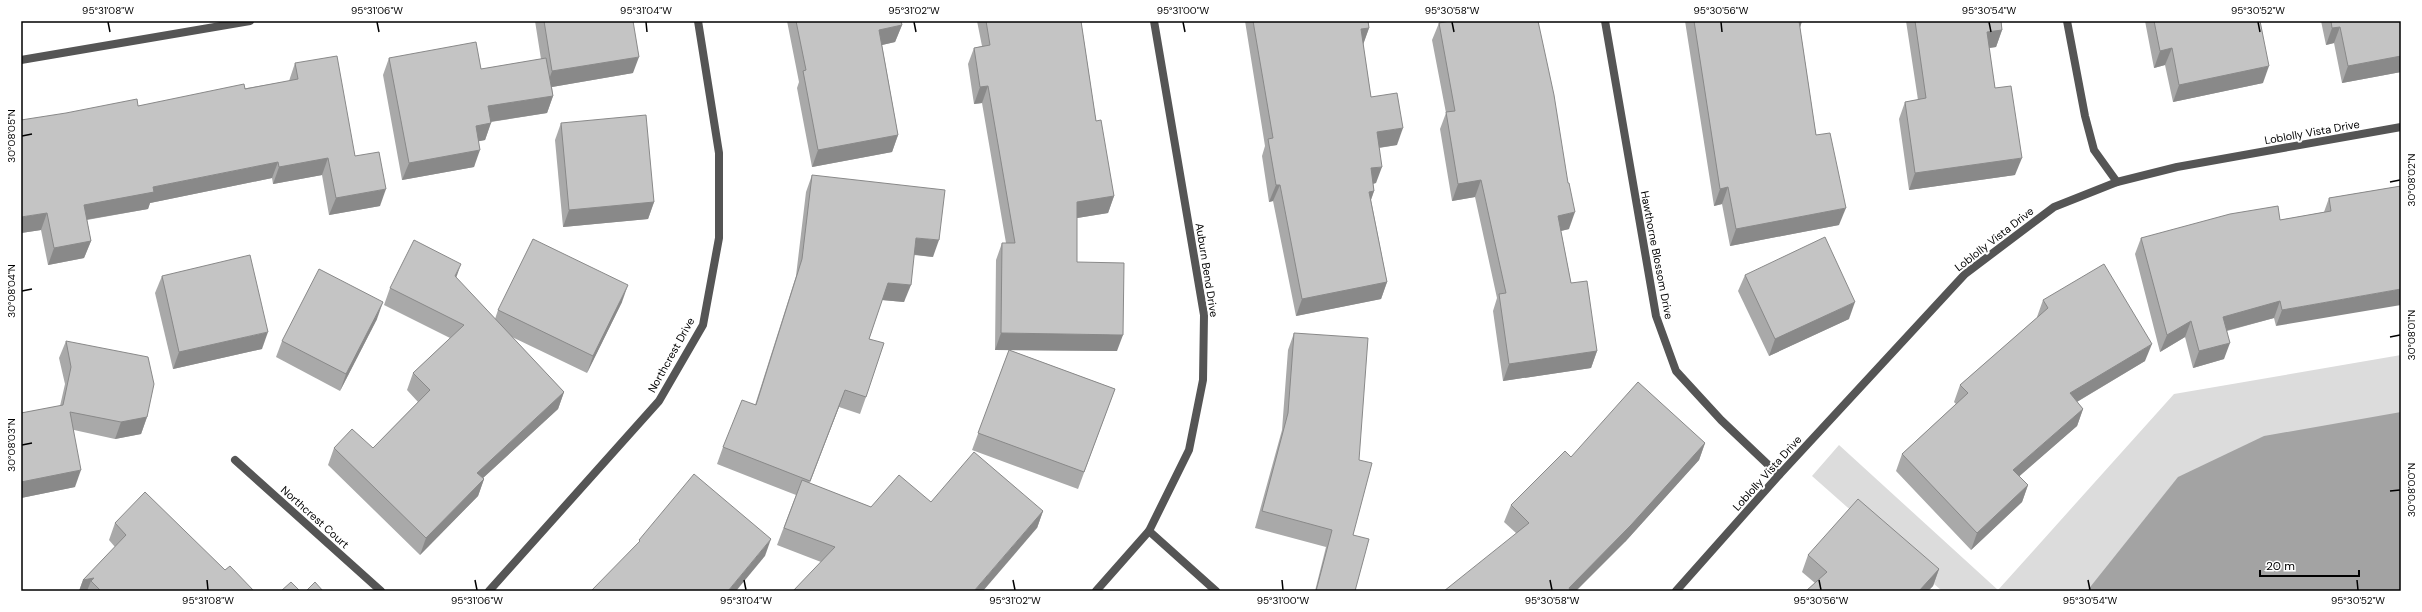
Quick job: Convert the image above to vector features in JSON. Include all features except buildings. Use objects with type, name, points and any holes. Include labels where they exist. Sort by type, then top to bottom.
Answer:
[{"type":"street","points":[[21,60],[250,21]]},
{"type":"street","name":"Northcrest Drive","points":[[489,591],[659,400],[703,326],[718,238],[719,153],[698,21]]},
{"type":"street","name":"Auburn Bend Drive","points":[[1096,591],[1149,531],[1189,450],[1203,380],[1204,315],[1154,21]]},
{"type":"street","name":"Hawthorne Blossom Drive","points":[[1605,21],[1656,316],[1676,372],[1721,420],[1779,475]]},
{"type":"street","points":[[2067,21],[2085,116],[2094,150],[2117,182]]},
{"type":"street","name":"Loblolly Vista Drive","points":[[1676,591],[1779,475],[1965,274],[2054,207],[2117,182],[2177,167],[2401,127]]},
{"type":"street","name":"Northcrest Court","points":[[235,460],[380,591]]},
{"type":"street","points":[[1149,531],[1216,591]]},
{"type":"shaded area","points":[[2401,355],[2401,591],[1942,591],[1812,476],[1839,445],[1998,590],[2174,394]]},
{"type":"shaded area","points":[[2401,412],[2401,591],[2087,591],[2178,477],[2264,436]]}]
